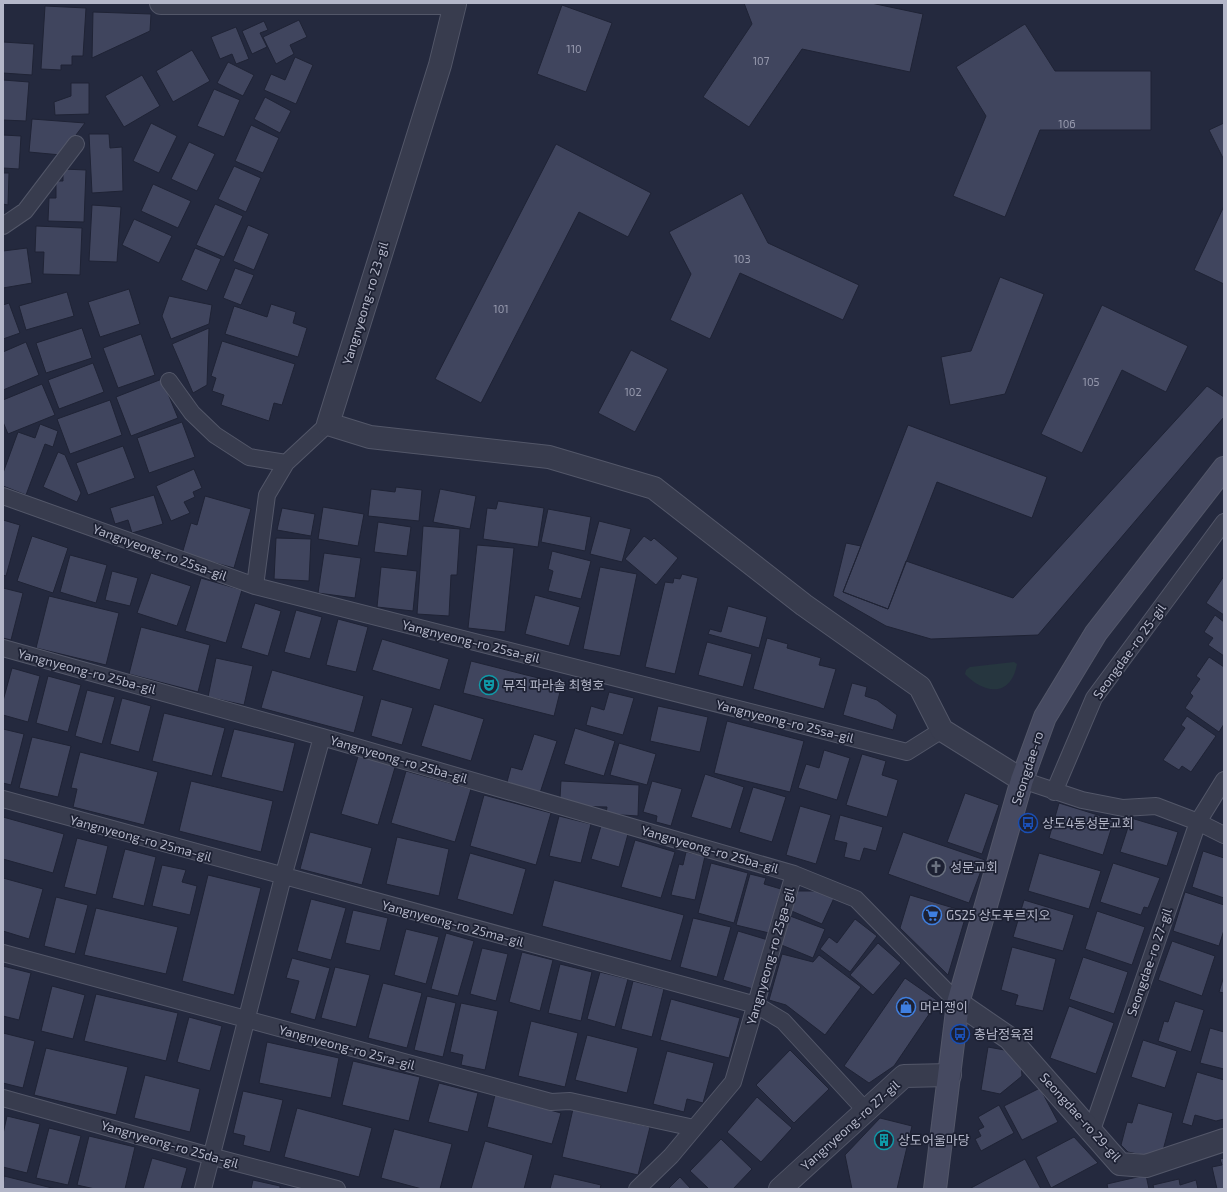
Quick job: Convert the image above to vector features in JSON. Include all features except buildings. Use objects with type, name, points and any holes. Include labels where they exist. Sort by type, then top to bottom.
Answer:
[{"type":"street","name":"Yangnyeong-ro 23-gil","points":[[161,3],[455,4],[440,65],[328,424]]},
{"type":"street","points":[[328,424],[370,437],[549,457],[654,488],[804,605],[920,687],[942,730],[1022,780]]},
{"type":"street","name":"Seongdae-ro","points":[[935,1189],[958,1003],[1022,780],[1045,717],[1096,633],[1224,468]]},
{"type":"street","name":"Seongdae-ro 29-gil","points":[[958,1003],[1009,1038],[1092,1130],[1120,1164],[1146,1166],[1224,1140]]},
{"type":"street","name":"Yangnyeong-ro 27-gil","points":[[780,1189],[904,1076],[950,1075]]},
{"type":"lane","points":[[3,226],[25,211],[76,144]]},
{"type":"lane","points":[[169,381],[192,413],[215,434],[249,457],[286,463]]},
{"type":"lane","name":"Yangnyeong-ro 23-gil","points":[[255,586],[267,495],[286,463],[328,424]]},
{"type":"lane","name":"Yangnyeong-ro 25sa-gil","points":[[3,496],[255,586],[907,752],[942,730]]},
{"type":"lane","name":"Seongdae-ro 25-gil","points":[[1054,792],[1094,698],[1224,522]]},
{"type":"lane","name":"Yangnyeong-ro 25ba-gil","points":[[3,648],[322,736],[794,874]]},
{"type":"lane","points":[[203,1189],[210,1156],[247,1020],[283,877],[322,736]]},
{"type":"lane","points":[[1022,780],[1054,792],[1082,800],[1123,808],[1156,806],[1224,834]]},
{"type":"lane","points":[[1198,822],[1224,780]]},
{"type":"lane","name":"Yangnyeong-ro 25ma-gil","points":[[3,799],[283,877],[756,1005],[783,1021],[866,1111]]},
{"type":"lane","name":"Seongdae-ro 27-gil","points":[[1092,1130],[1198,822]]},
{"type":"lane","name":"Yangnyeong-ro 25ga-gil","points":[[637,1189],[671,1156],[733,1082],[794,874],[856,899],[958,1003]]},
{"type":"lane","name":"Yangnyeong-ro 25ra-gil","points":[[3,953],[551,1102],[570,1101],[694,1128]]},
{"type":"lane","name":"Yangnyeong-ro 25da-gil","points":[[3,1098],[210,1156],[337,1189]]},
{"type":"shaded area","points":[[1014,662],[1017,664],[1014,675],[1003,687],[996,689],[989,689],[981,686],[965,674],[966,670],[970,667]]},
{"type":"place","name":"뮤직 파라솔 최형호","points":[[489,685]]},
{"type":"place","name":"상도4동성문교회","points":[[1028,823]]},
{"type":"place","name":"성문교회","points":[[936,867]]},
{"type":"place","name":"GS25 상도푸르지오","points":[[932,915]]},
{"type":"place","name":"머리쟁이","points":[[906,1007]]},
{"type":"place","name":"충남정육점","points":[[960,1034]]},
{"type":"place","name":"상도어울마당","points":[[884,1140]]}]
